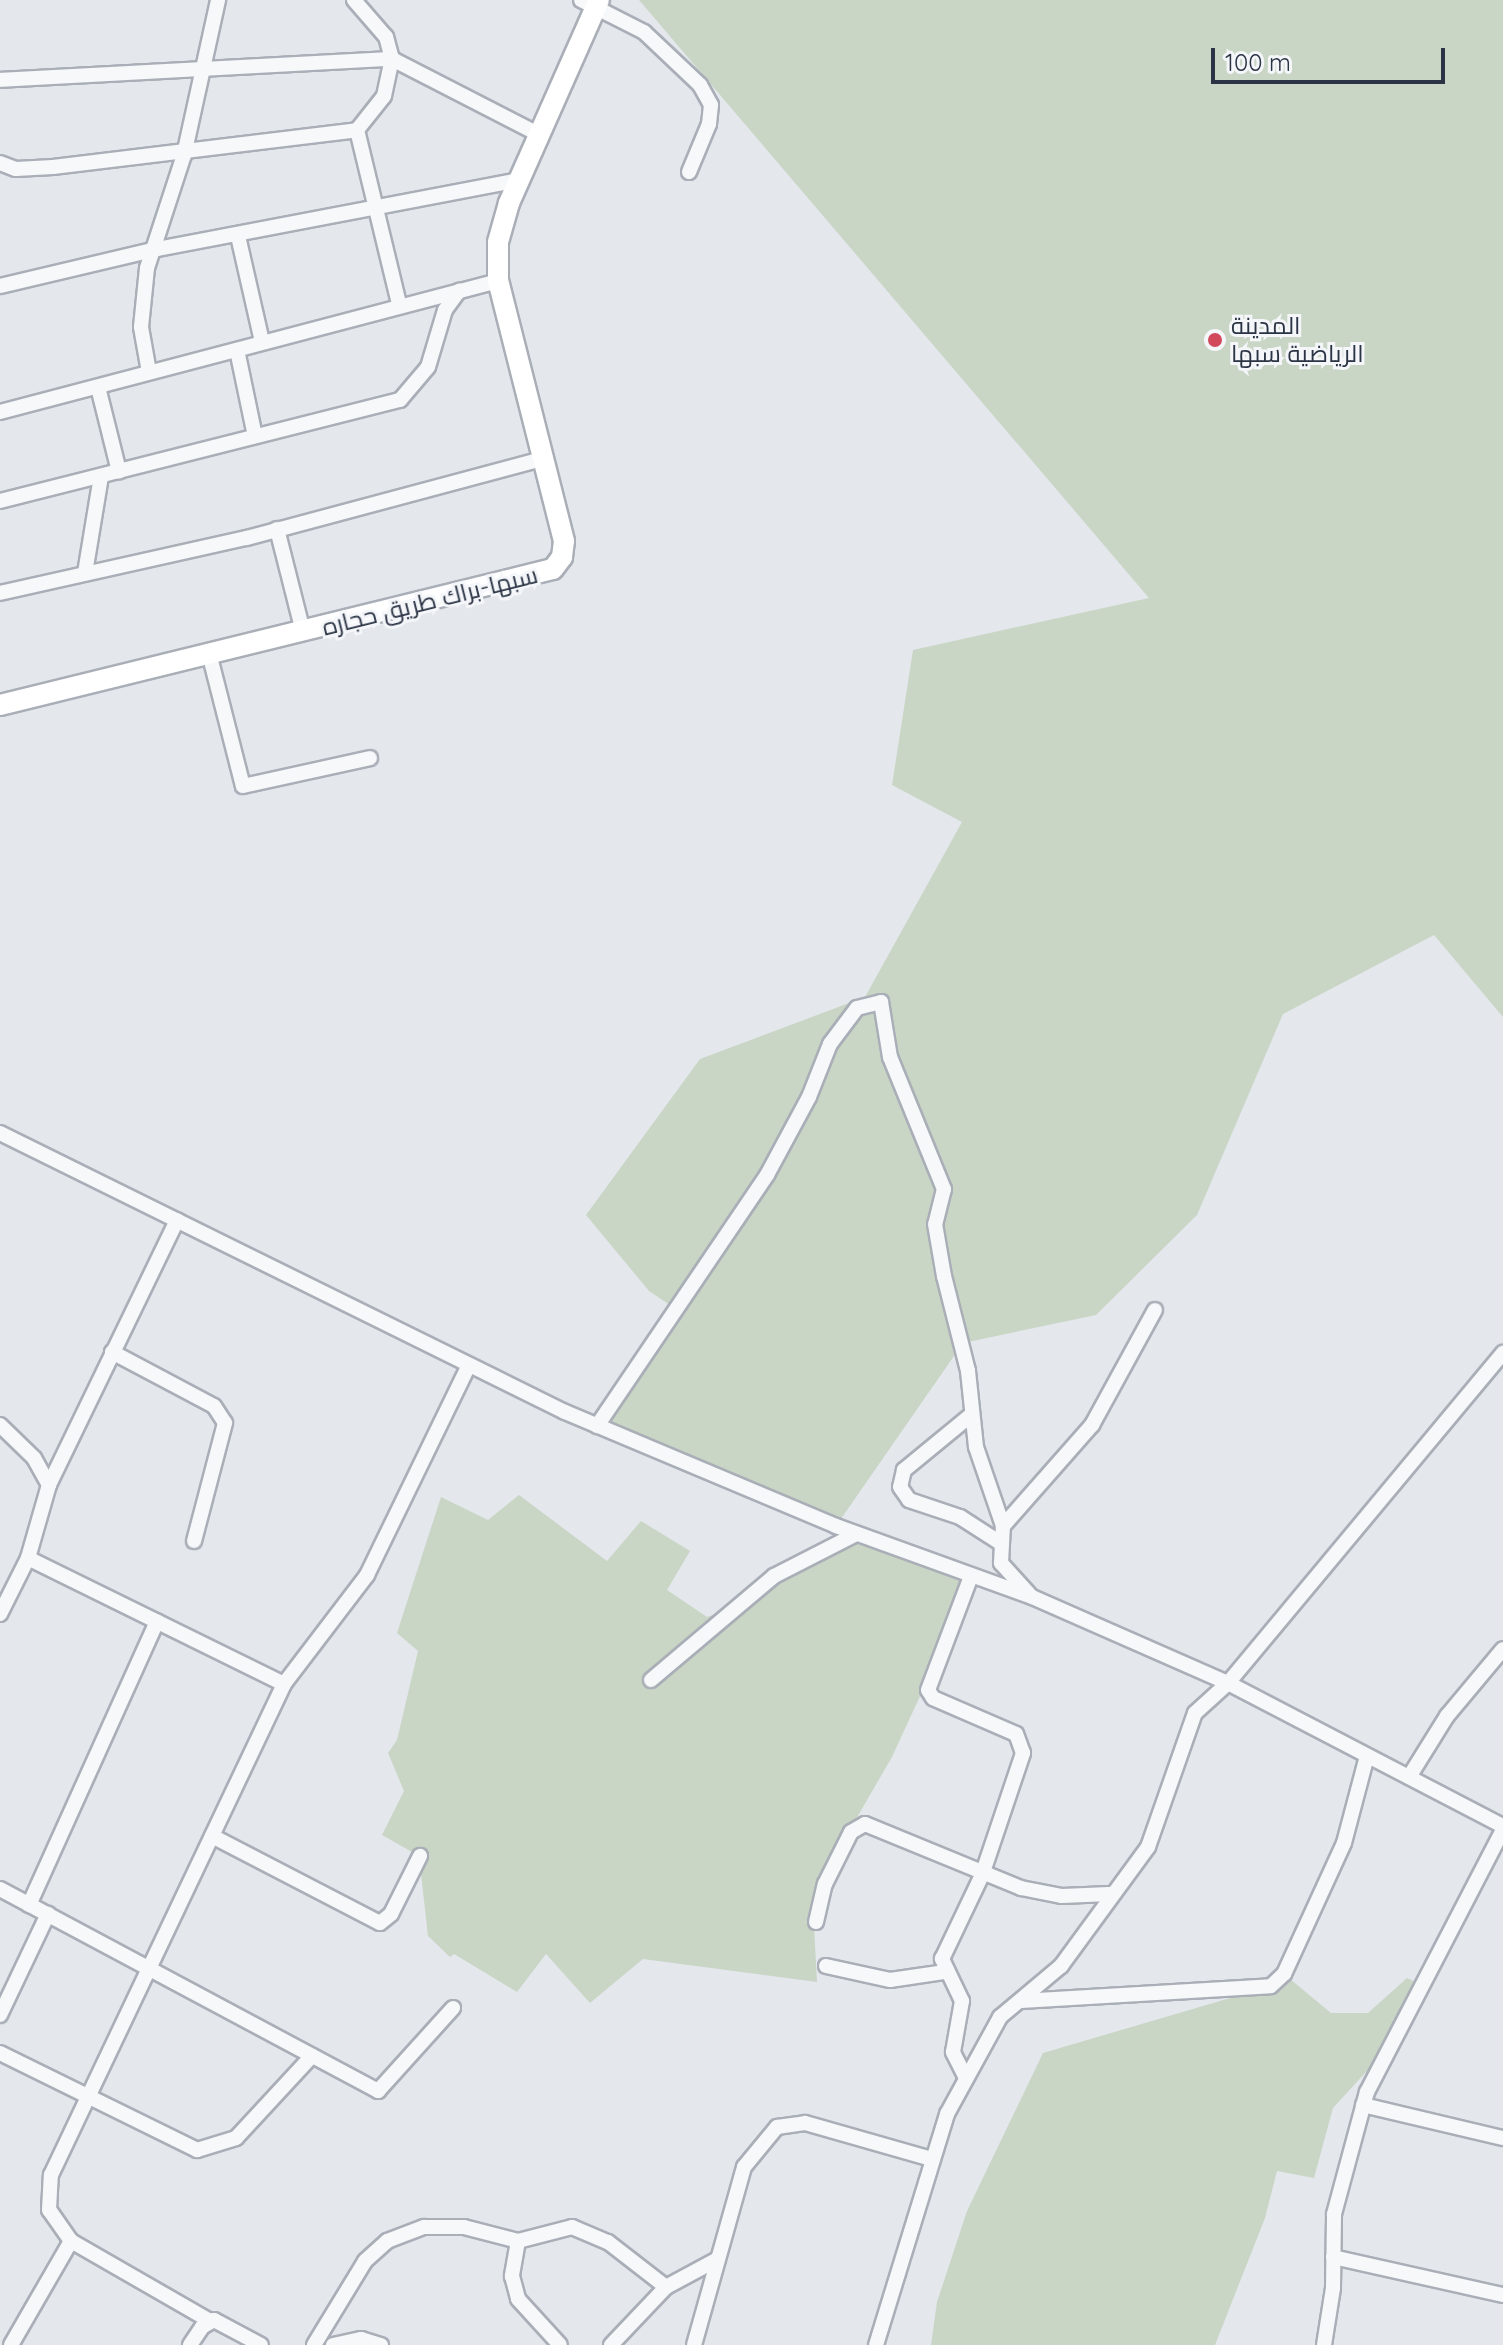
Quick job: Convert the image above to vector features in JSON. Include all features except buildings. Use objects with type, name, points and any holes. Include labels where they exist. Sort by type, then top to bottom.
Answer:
[{"type":"main road","name":"سبها-براك طريق حجاره","points":[[0,705],[547,574],[564,550],[545,458],[498,281],[498,242],[519,180],[592,3]]},
{"type":"street","points":[[149,372],[142,314],[147,268],[157,249],[184,155],[218,0]]},
{"type":"street","points":[[0,163],[27,169],[184,155],[357,130],[384,96],[392,59],[386,37],[354,0]]},
{"type":"street","points":[[592,3],[644,32],[700,85],[711,105],[709,124],[689,172]]},
{"type":"street","points":[[0,80],[392,59],[540,135]]},
{"type":"street","points":[[357,130],[399,304]]},
{"type":"street","points":[[0,286],[157,249],[375,210],[519,180]]},
{"type":"street","points":[[238,236],[262,342]]},
{"type":"street","points":[[0,412],[399,304],[498,281]]},
{"type":"street","points":[[0,501],[405,398],[428,367],[445,310],[459,291]]},
{"type":"street","points":[[237,350],[255,436]]},
{"type":"street","points":[[98,387],[119,471]]},
{"type":"street","points":[[0,593],[277,529],[545,458]]},
{"type":"street","points":[[85,573],[101,476]]},
{"type":"street","points":[[277,529],[303,632]]},
{"type":"street","points":[[209,653],[243,786],[370,758]]},
{"type":"street","points":[[597,1426],[767,1175],[809,1097],[830,1044],[857,1008],[881,1002],[890,1057],[944,1189],[935,1224],[968,1371],[971,1415],[980,1462],[1003,1526]]},
{"type":"street","points":[[0,1133],[597,1426],[856,1534],[1032,1597],[1228,1683],[1503,1828],[1375,2072],[1363,2105],[1334,2214],[1324,2345]]},
{"type":"street","points":[[0,1614],[28,1558],[49,1485],[177,1220]]},
{"type":"street","points":[[1032,1597],[1001,1563],[999,1542],[1003,1526],[1092,1425],[1155,1310]]},
{"type":"street","points":[[112,1352],[221,1414],[226,1433],[194,1541]]},
{"type":"street","points":[[876,2345],[931,2159],[965,2076],[1000,2017],[1061,1966],[1156,1831],[1190,1720],[1228,1683],[1503,1353]]},
{"type":"street","points":[[261,2345],[225,2323],[210,2321],[71,2241],[52,2220],[47,2186],[284,1684],[367,1575],[469,1365]]},
{"type":"street","points":[[971,1415],[904,1470],[900,1487],[909,1500],[960,1517],[999,1542]]},
{"type":"street","points":[[0,1425],[34,1458],[49,1485]]},
{"type":"street","points":[[651,1680],[774,1576],[856,1534]]},
{"type":"street","points":[[28,1558],[284,1684]]},
{"type":"street","points":[[965,2076],[953,2052],[962,2001],[945,1972],[945,1952],[982,1875],[1023,1747],[1016,1734],[933,1698],[928,1690],[971,1576]]},
{"type":"street","points":[[29,1905],[157,1622]]},
{"type":"street","points":[[1409,1777],[1447,1716],[1503,1649]]},
{"type":"street","points":[[1016,2002],[1271,1986],[1284,1974],[1344,1843],[1367,1756]]},
{"type":"street","points":[[816,1922],[825,1884],[851,1832],[865,1824],[982,1875],[1041,1893],[1109,1894]]},
{"type":"street","points":[[212,1836],[380,1923],[391,1914],[420,1856]]},
{"type":"street","points":[[0,1889],[312,2056],[382,2090],[453,2008]]},
{"type":"street","points":[[0,2015],[48,1914]]},
{"type":"street","points":[[826,1966],[882,1980],[945,1972]]},
{"type":"street","points":[[0,2053],[185,2147],[214,2149],[236,2138],[312,2056]]},
{"type":"street","points":[[1363,2105],[1503,2138]]},
{"type":"street","points":[[694,2345],[746,2161],[762,2140],[786,2123],[805,2123],[931,2159]]},
{"type":"street","points":[[314,2345],[351,2279],[387,2241],[404,2231],[464,2227],[518,2241],[553,2228],[591,2232],[666,2287]]},
{"type":"street","points":[[11,2345],[71,2241]]},
{"type":"street","points":[[518,2241],[512,2276],[518,2299],[560,2345]]},
{"type":"street","points":[[1333,2257],[1503,2295]]},
{"type":"street","points":[[611,2345],[666,2287],[718,2259]]},
{"type":"street","points":[[190,2345],[210,2321]]},
{"type":"street","points":[[333,2345],[361,2339],[381,2345]]},
{"type":"green space","points":[[639,0],[1503,0],[1503,1017],[1434,935],[1283,1014],[1197,1215],[1096,1315],[963,1343],[836,1526],[590,1423],[670,1305],[649,1291],[586,1215],[700,1059],[865,997],[962,822],[892,785],[913,650],[1149,598]]},
{"type":"green space","points":[[519,1495],[607,1561],[641,1521],[690,1551],[667,1590],[707,1617],[735,1607],[856,1534],[973,1581],[892,1757],[826,1871],[813,1907],[817,1982],[643,1959],[590,2003],[546,1954],[517,1992],[454,1954],[450,1957],[428,1936],[419,1856],[382,1835],[404,1791],[388,1753],[397,1740],[418,1651],[397,1633],[441,1497],[488,1520]]},
{"type":"green space","points":[[1284,1974],[1331,2013],[1368,2013],[1407,1978],[1420,1984],[1387,2049],[1333,2108],[1314,2178],[1277,2171],[1265,2218],[1215,2345],[931,2345],[937,2302],[967,2211],[1043,2053],[1271,1986]]},
{"type":"place","name":"المدينة الرياضية سبها","points":[[1215,340]]}]
